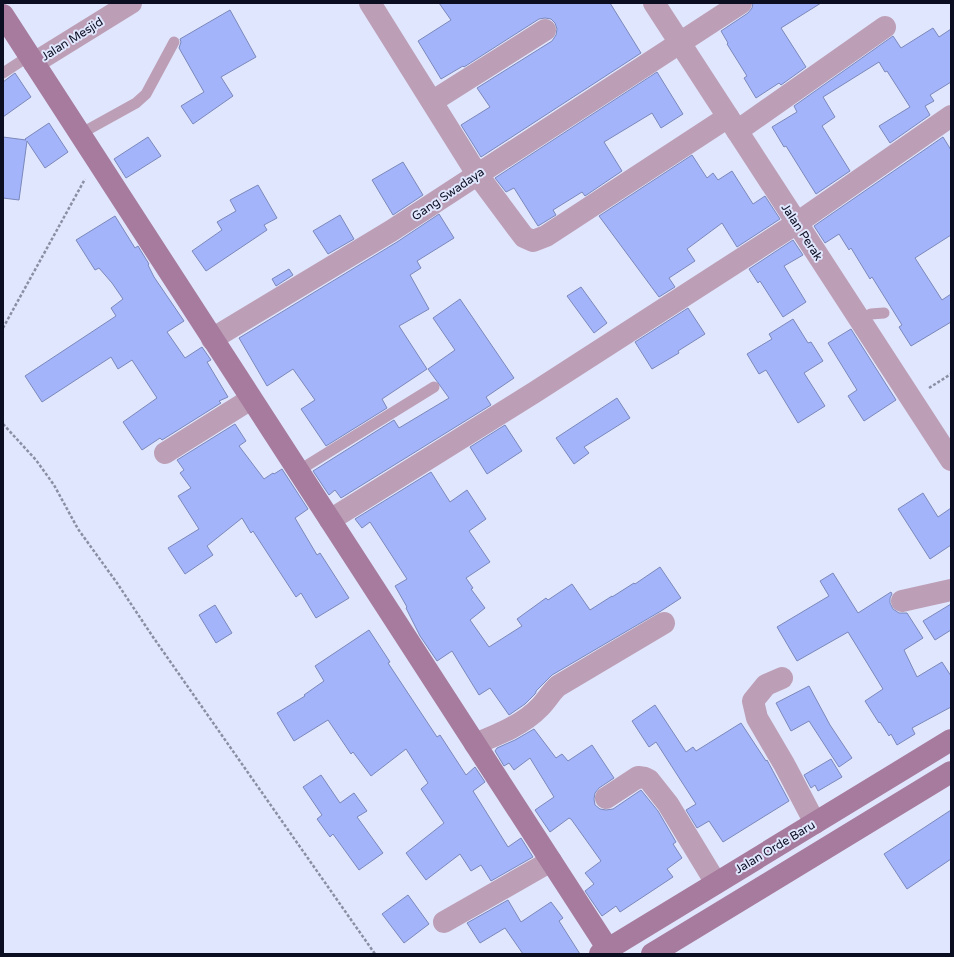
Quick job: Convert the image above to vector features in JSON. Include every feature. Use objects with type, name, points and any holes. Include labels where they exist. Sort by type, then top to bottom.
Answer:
[{"type":"street","name":"Jalan Mesjid","points":[[31,59],[131,3]]},
{"type":"street","points":[[370,3],[478,174],[524,237],[533,241],[546,236],[732,124],[884,27]]},
{"type":"street","name":"Jalan Perak","points":[[654,3],[951,460]]},
{"type":"street","name":"Gang Swadaya","points":[[212,339],[391,232],[741,3]]},
{"type":"street","points":[[3,15],[551,861],[604,951]]},
{"type":"street","points":[[433,102],[545,30]]},
{"type":"street","points":[[330,520],[797,223],[951,116]]},
{"type":"street","points":[[165,453],[252,399]]},
{"type":"street","points":[[902,600],[951,590]]},
{"type":"street","points":[[475,744],[515,726],[540,708],[558,686],[664,624]]},
{"type":"street","points":[[782,678],[766,685],[752,701],[757,718],[784,764],[815,823]]},
{"type":"street","name":"Jalan Orde Baru","points":[[604,951],[951,740]]},
{"type":"street","points":[[652,954],[951,772]]},
{"type":"street","points":[[606,798],[638,777],[648,780],[668,804],[716,883]]},
{"type":"street","points":[[866,792],[880,815]]},
{"type":"street","points":[[444,922],[551,861]]},
{"type":"lane","points":[[80,134],[136,103],[146,94],[174,42]]},
{"type":"lane","points":[[3,73],[31,59]]},
{"type":"lane","points":[[859,320],[871,314],[884,314]]},
{"type":"lane","points":[[298,471],[434,387]]},
{"type":"path","points":[[3,328],[96,159]]},
{"type":"path","points":[[912,399],[951,374]]},
{"type":"path","points":[[3,424],[36,460],[54,485],[78,529],[118,583],[153,637],[375,954]]},
{"type":"building","points":[[439,3],[610,3],[641,53],[481,157],[461,125],[490,107],[477,88],[552,41],[556,35],[557,29],[555,23],[551,19],[539,19],[464,67],[463,66],[441,79],[418,41],[451,20]]},
{"type":"building","points":[[753,3],[821,3],[781,28],[806,67],[781,85],[779,83],[756,98],[744,78],[747,76],[727,44],[728,43],[721,31],[748,13],[752,8]]},
{"type":"building","points":[[230,10],[256,57],[221,77],[233,96],[193,124],[181,106],[204,92],[179,48],[181,42],[180,39]]},
{"type":"building","points":[[933,28],[939,37],[951,29],[951,82],[930,95],[934,101],[925,106],[930,115],[890,143],[879,126],[910,107],[887,71],[885,72],[879,62],[823,97],[835,117],[822,126],[850,171],[816,194],[786,146],[784,147],[772,127],[797,112],[794,106],[893,36],[901,48]]},
{"type":"building","points":[[657,72],[683,114],[661,128],[652,113],[604,142],[622,171],[585,196],[582,192],[553,210],[556,215],[538,226],[514,188],[506,192],[495,178]]},
{"type":"building","points":[[15,73],[31,97],[3,117],[3,82]]},
{"type":"building","points":[[49,123],[68,152],[45,168],[27,141],[19,200],[3,198],[3,137],[26,140],[25,139]]},
{"type":"building","points":[[148,137],[161,156],[126,178],[114,159]]},
{"type":"building","points":[[943,137],[951,150],[951,235],[915,258],[942,300],[951,294],[951,322],[911,346],[899,327],[902,325],[872,277],[870,279],[851,248],[849,250],[839,234],[825,243],[814,226]]},
{"type":"building","points":[[692,155],[707,178],[713,173],[718,180],[732,171],[753,204],[765,196],[780,219],[737,247],[722,223],[687,249],[695,261],[669,278],[675,287],[659,297],[599,216]]},
{"type":"building","points":[[403,162],[423,195],[393,215],[372,180]]},
{"type":"building","points":[[258,185],[277,218],[264,225],[267,230],[206,271],[192,251],[222,230],[217,222],[236,211],[230,200]]},
{"type":"building","points":[[439,214],[454,238],[417,261],[421,268],[410,275],[429,309],[399,326],[427,369],[382,399],[387,408],[326,446],[301,409],[315,400],[293,369],[267,386],[239,338],[397,242]]},
{"type":"building","points":[[340,215],[354,239],[328,254],[313,231]]},
{"type":"building","points":[[115,216],[135,248],[138,246],[149,264],[148,265],[154,277],[184,321],[167,332],[185,358],[202,347],[211,360],[207,362],[228,397],[219,401],[221,403],[162,440],[160,438],[142,450],[123,422],[157,398],[132,360],[118,369],[111,357],[42,402],[25,376],[116,316],[111,308],[123,299],[99,268],[95,270],[76,240]]},
{"type":"building","points":[[793,240],[803,255],[784,266],[806,302],[783,317],[760,281],[758,283],[749,269]]},
{"type":"building","points":[[289,269],[293,275],[276,286],[272,279]]},
{"type":"building","points":[[581,287],[607,323],[594,333],[567,296]]},
{"type":"building","points":[[460,299],[514,378],[486,397],[491,405],[341,498],[335,490],[329,495],[313,471],[394,420],[399,428],[449,398],[428,369],[455,350],[433,318]]},
{"type":"building","points":[[688,308],[705,334],[678,351],[679,353],[652,369],[635,342]]},
{"type":"building","points":[[793,319],[808,343],[811,342],[823,361],[804,373],[825,406],[798,423],[766,370],[759,374],[747,354],[772,339],[769,334]]},
{"type":"building","points":[[851,329],[896,400],[864,421],[848,396],[857,390],[828,343]]},
{"type":"building","points":[[617,398],[630,418],[584,447],[589,453],[574,464],[556,438]]},
{"type":"building","points":[[235,424],[246,441],[239,446],[264,479],[282,469],[308,509],[295,518],[317,555],[320,553],[349,598],[316,618],[301,593],[296,597],[253,531],[251,533],[242,518],[207,546],[213,555],[185,574],[168,548],[199,529],[178,496],[191,488],[180,473],[184,470],[177,460]]},
{"type":"building","points":[[505,425],[522,451],[487,474],[470,447]]},
{"type":"building","points":[[431,472],[450,502],[467,490],[486,519],[469,531],[490,562],[466,578],[473,588],[471,589],[485,608],[470,620],[489,647],[522,626],[517,619],[546,598],[548,600],[572,584],[590,610],[634,583],[635,584],[660,567],[681,598],[552,675],[525,704],[509,715],[490,688],[479,695],[452,651],[437,661],[420,636],[406,608],[407,607],[395,586],[407,579],[370,522],[362,528],[355,519]]},
{"type":"building","points":[[923,493],[938,517],[951,508],[951,545],[930,559],[898,509]]},
{"type":"building","points":[[833,573],[858,613],[891,592],[890,603],[893,609],[899,613],[907,613],[923,638],[904,650],[917,677],[942,662],[951,676],[951,707],[912,728],[915,734],[897,745],[891,734],[889,736],[880,722],[879,723],[865,701],[883,689],[848,632],[797,661],[777,627],[829,596],[820,581]]},
{"type":"building","points":[[951,604],[951,630],[935,640],[923,621]]},
{"type":"building","points":[[215,605],[232,633],[216,643],[199,615]]},
{"type":"building","points":[[369,630],[390,662],[388,663],[437,737],[440,735],[466,775],[475,767],[485,782],[473,791],[508,847],[521,838],[533,857],[491,881],[481,865],[471,871],[460,854],[426,880],[406,853],[444,823],[421,789],[428,783],[406,749],[371,776],[353,752],[351,754],[328,720],[294,741],[277,713],[305,696],[304,695],[324,681],[315,666]]},
{"type":"building","points":[[809,686],[830,725],[852,758],[839,767],[809,721],[791,731],[776,703]]},
{"type":"building","points":[[655,705],[686,752],[693,747],[696,751],[741,723],[766,761],[767,760],[789,801],[723,842],[709,821],[697,828],[686,810],[696,804],[656,742],[649,747],[632,721]]},
{"type":"building","points":[[534,729],[556,758],[562,754],[568,761],[592,745],[614,778],[599,788],[595,793],[595,805],[600,809],[613,809],[641,790],[658,811],[676,842],[673,844],[682,858],[667,869],[673,877],[620,912],[616,906],[602,916],[585,891],[594,884],[585,873],[601,861],[571,819],[569,818],[550,832],[535,810],[554,797],[530,758],[514,770],[509,763],[504,766],[495,751],[497,748]]},
{"type":"building","points":[[831,759],[842,777],[818,791],[815,785],[811,788],[804,775]]},
{"type":"building","points":[[321,775],[340,803],[354,793],[367,811],[357,817],[383,853],[359,870],[333,834],[330,837],[317,819],[322,815],[303,787]]},
{"type":"building","points":[[951,810],[951,859],[907,889],[884,854]]},
{"type":"building","points":[[408,895],[429,924],[404,943],[382,914]]},
{"type":"building","points":[[508,900],[521,922],[551,902],[563,918],[559,921],[580,954],[523,954],[505,928],[480,943],[467,923]]}]
